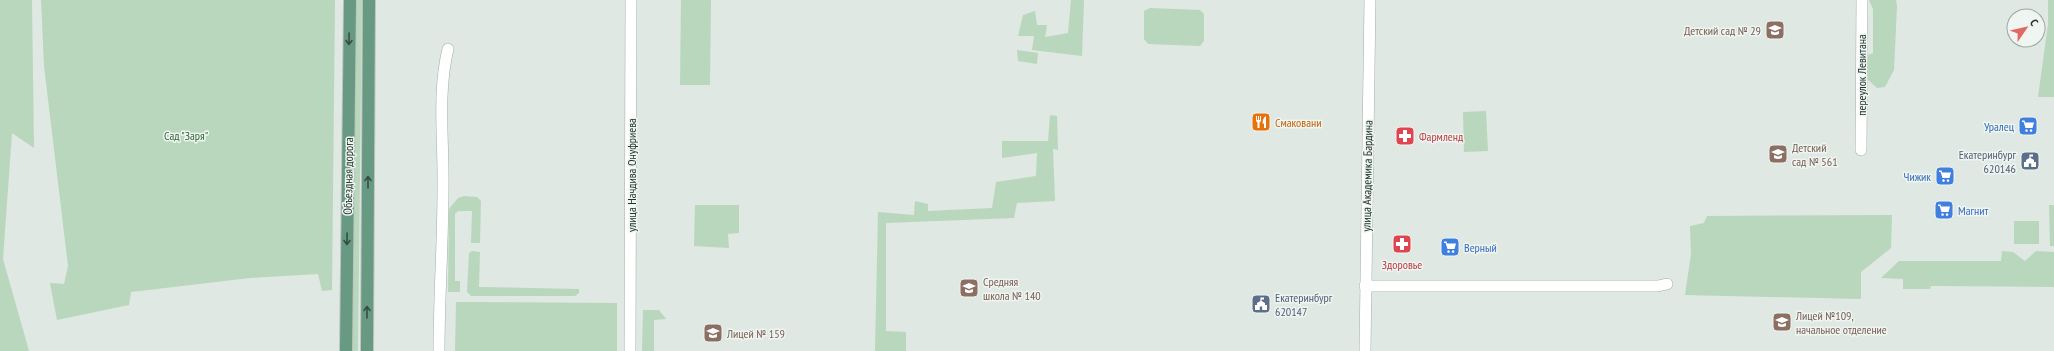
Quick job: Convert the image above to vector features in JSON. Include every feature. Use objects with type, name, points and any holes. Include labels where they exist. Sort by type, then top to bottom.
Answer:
[{"type":"main road","name":"Объездная дорога","points":[[346,351],[350,0]]},
{"type":"main road","name":"Объездная дорога","points":[[367,351],[369,0]]},
{"type":"street","name":"улица Начдива Онуфриева","points":[[630,351],[631,0]]},
{"type":"street","name":"улица Академика Бардина","points":[[1365,351],[1370,0]]},
{"type":"street","name":"переулок Левитана","points":[[1861,150],[1862,0]]},
{"type":"street","points":[[439,351],[443,188],[442,121],[444,66],[448,49]]},
{"type":"street","points":[[1365,286],[1658,286],[1667,284]]},
{"type":"green space","points":[[0,0],[32,0],[34,148],[12,133],[3,259],[29,351],[0,351]]},
{"type":"green space","name":"Сад \"Заря\"","points":[[41,0],[335,0],[332,290],[322,291],[318,274],[250,278],[131,292],[129,305],[57,320],[50,283],[64,284],[68,266],[44,66]]},
{"type":"green space","points":[[353,0],[362,0],[358,351],[350,351]]},
{"type":"green space","points":[[681,0],[711,0],[710,85],[680,85]]},
{"type":"green space","points":[[1071,0],[1084,0],[1082,56],[1032,50],[1034,36],[1018,36],[1023,15],[1035,11],[1037,25],[1047,25],[1045,37],[1068,33]]},
{"type":"green space","points":[[1869,0],[1896,0],[1894,70],[1885,87],[1877,88],[1864,76],[1865,56],[1873,53],[1873,9]]},
{"type":"green space","points":[[2048,0],[2054,0],[2054,97],[2038,97],[2045,48],[2046,48]]},
{"type":"green space","points":[[1150,8],[1200,10],[1204,14],[1204,41],[1200,46],[1148,44],[1144,39],[1144,11]]},
{"type":"green space","points":[[1017,50],[1038,53],[1037,64],[1018,61]]},
{"type":"green space","points":[[1486,111],[1488,151],[1464,152],[1463,112]]},
{"type":"green space","points":[[1050,115],[1057,116],[1058,150],[1053,149],[1055,201],[1017,203],[1014,218],[886,223],[886,331],[906,332],[906,351],[875,351],[878,212],[914,215],[915,201],[928,204],[928,211],[992,208],[996,182],[1036,176],[1037,153],[1002,158],[1002,141],[1048,141]]},
{"type":"green space","points":[[464,196],[477,197],[481,201],[480,243],[471,243],[472,211],[458,211],[455,214],[455,281],[460,281],[460,292],[448,292],[449,209],[458,198]]},
{"type":"green space","points":[[695,205],[739,205],[739,233],[728,234],[729,248],[694,246]]},
{"type":"green space","points":[[2049,205],[2054,205],[2054,246],[2050,246]]},
{"type":"green space","points":[[1892,215],[1891,248],[1861,272],[1861,299],[1685,295],[1691,254],[1690,226],[1704,223],[1707,216]]},
{"type":"green space","points":[[2014,221],[2039,221],[2039,244],[2014,244]]},
{"type":"green space","points":[[472,251],[480,252],[479,287],[579,289],[579,293],[575,296],[471,296],[467,292],[469,253]]},
{"type":"green space","points":[[2002,251],[2013,252],[2025,261],[2036,251],[2054,252],[2054,287],[1931,286],[1930,289],[1903,289],[1903,279],[1881,278],[1899,261],[2001,261]]},
{"type":"green space","points":[[456,302],[617,303],[617,351],[455,351]]},
{"type":"green space","points":[[643,310],[659,310],[666,319],[654,320],[654,351],[642,351]]},
{"type":"place","name":"Детский сад № 29","points":[[1775,30]]},
{"type":"place","name":"Смаковани","points":[[1261,122]]},
{"type":"place","name":"Уралец","points":[[2028,126]]},
{"type":"place","name":"Фармленд","points":[[1405,136]]},
{"type":"place","name":"Детский сад № 561","points":[[1778,154]]},
{"type":"place","name":"Екатеринбург 620146","points":[[2030,161]]},
{"type":"place","name":"Чижик","points":[[1945,176]]},
{"type":"place","name":"Магнит","points":[[1944,210]]},
{"type":"place","name":"Здоровье","points":[[1402,244]]},
{"type":"place","name":"Верный","points":[[1450,247]]},
{"type":"place","name":"Средняя школа № 140","points":[[969,288]]},
{"type":"place","name":"Екатеринбург 620147","points":[[1261,304]]},
{"type":"place","name":"Лицей №109, начальное отделение","points":[[1782,322]]},
{"type":"place","name":"Лицей № 159","points":[[713,333]]}]
